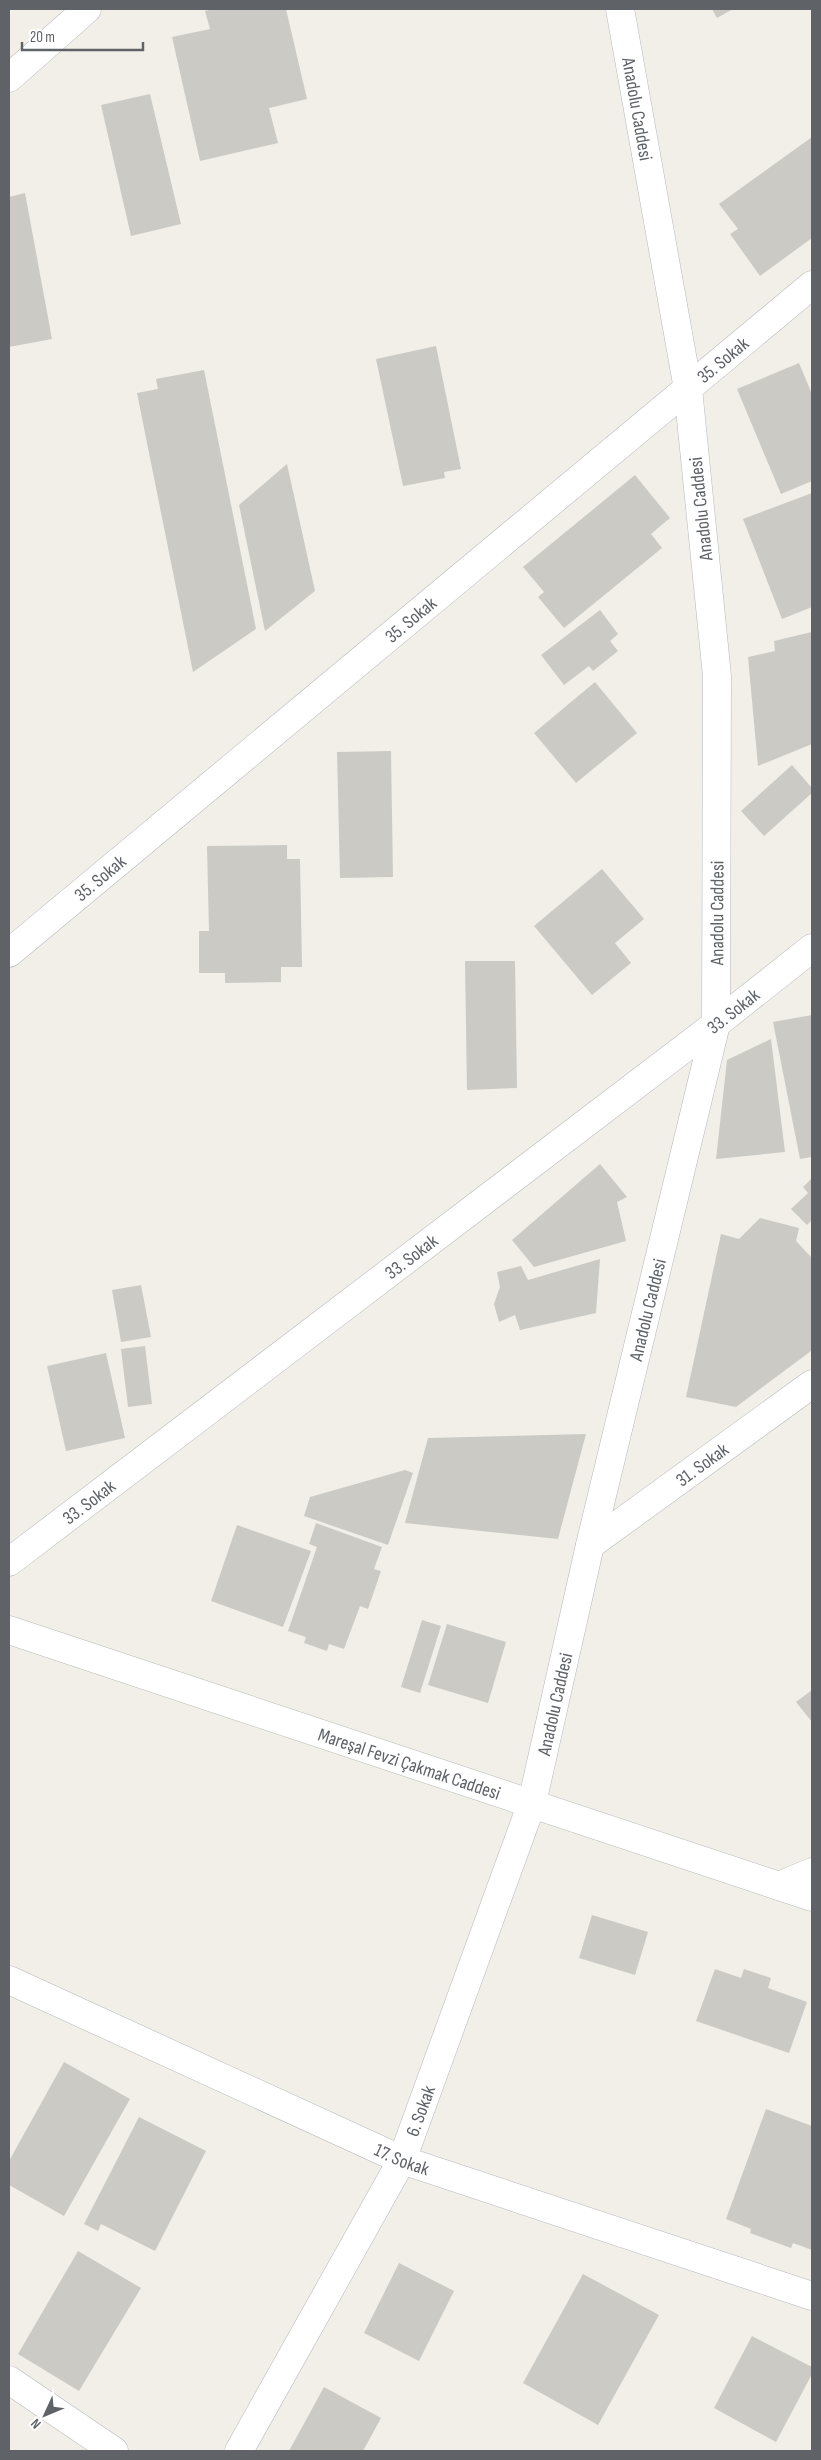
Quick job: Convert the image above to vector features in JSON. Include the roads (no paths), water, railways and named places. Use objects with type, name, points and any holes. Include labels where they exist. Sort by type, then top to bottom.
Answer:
[{"type":"street","points":[[9,78],[88,9]]},
{"type":"street","name":"Anadolu Caddesi","points":[[532,1803],[590,1545],[716,1024],[718,676],[688,389],[620,9]]},
{"type":"street","name":"35. Sokak","points":[[9,954],[812,285]]},
{"type":"street","name":"33. Sokak","points":[[9,1562],[716,1024],[812,948]]},
{"type":"street","name":"31. Sokak","points":[[590,1545],[812,1384]]},
{"type":"street","name":"Mareşal Fevzi Çakmak Caddesi","points":[[9,1630],[812,1897]]},
{"type":"street","name":"6. Sokak","points":[[238,2451],[402,2160],[532,1803]]},
{"type":"street","points":[[779,1886],[812,1872]]},
{"type":"street","name":"17. Sokak","points":[[9,1980],[402,2160],[812,2296]]},
{"type":"street","points":[[9,2380],[114,2451]]}]
